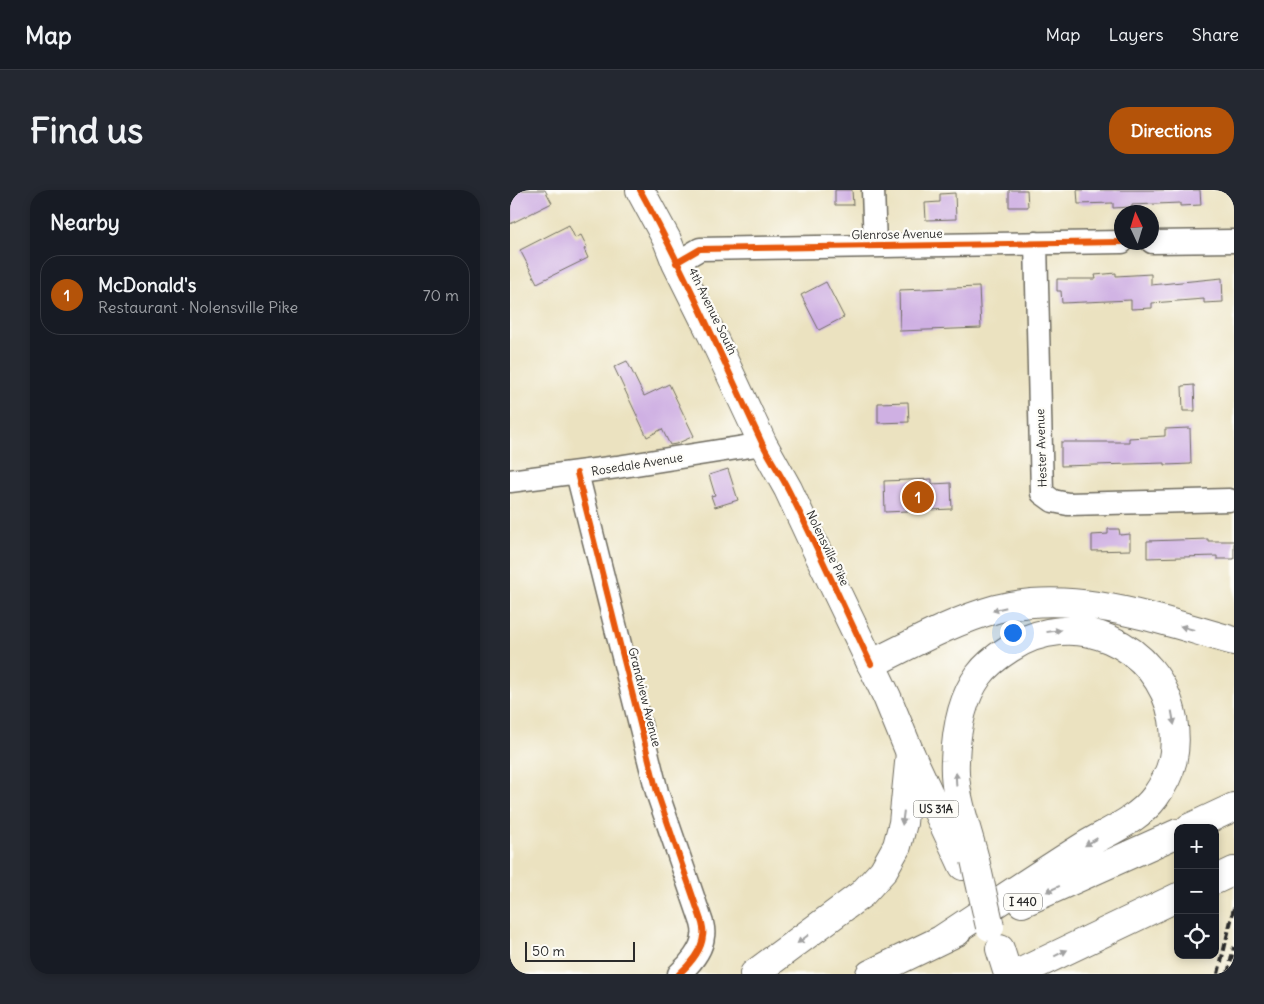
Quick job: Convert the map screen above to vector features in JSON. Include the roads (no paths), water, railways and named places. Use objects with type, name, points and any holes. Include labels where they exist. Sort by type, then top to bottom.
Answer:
[{"type":"main road","name":"4th Avenue South","points":[[640,190],[667,240],[763,444]]},
{"type":"main road","name":"Nolensville Pike","points":[[763,444],[788,489],[871,664],[910,753],[969,863]]},
{"type":"main road","points":[[871,664],[970,618],[1012,606],[1044,602],[1100,606],[1156,619],[1234,641]]},
{"type":"main road","points":[[942,939],[1083,846],[1133,818],[1153,799],[1167,777],[1175,755],[1176,734],[1164,690],[1152,671],[1134,653],[1116,642],[1093,633],[1067,630],[1042,633],[1016,644],[1002,653],[980,674],[968,694],[959,724],[955,761],[956,787],[969,863],[995,938],[1008,974]]},
{"type":"main road","points":[[754,974],[862,894],[883,871],[897,846],[903,823],[910,753]]},
{"type":"main road","points":[[1198,824],[1234,807]]},
{"type":"main road","name":"I 440","points":[[870,974],[942,939],[1174,835]]},
{"type":"main road","points":[[1219,878],[1234,871]]},
{"type":"main road","points":[[1017,974],[1174,899]]},
{"type":"main road","points":[[995,938],[1012,974]]},
{"type":"street","points":[[873,190],[875,245]]},
{"type":"street","points":[[1159,242],[1234,241]]},
{"type":"street","name":"Glenrose Avenue","points":[[676,262],[700,248],[1114,242]]},
{"type":"street","name":"Hester Avenue","points":[[1036,243],[1042,493],[1053,501],[1068,504],[1230,500]]},
{"type":"street","name":"Rosedale Avenue","points":[[510,481],[576,473],[763,444]]},
{"type":"street","name":"Grandview Avenue","points":[[576,473],[657,792],[702,923],[704,937],[696,953],[679,974]]},
{"type":"railway","points":[[1218,974],[1234,908]]},
{"type":"railway","points":[[1228,974],[1234,947]]},
{"type":"place","name":"McDonald's","points":[[918,497]]}]
